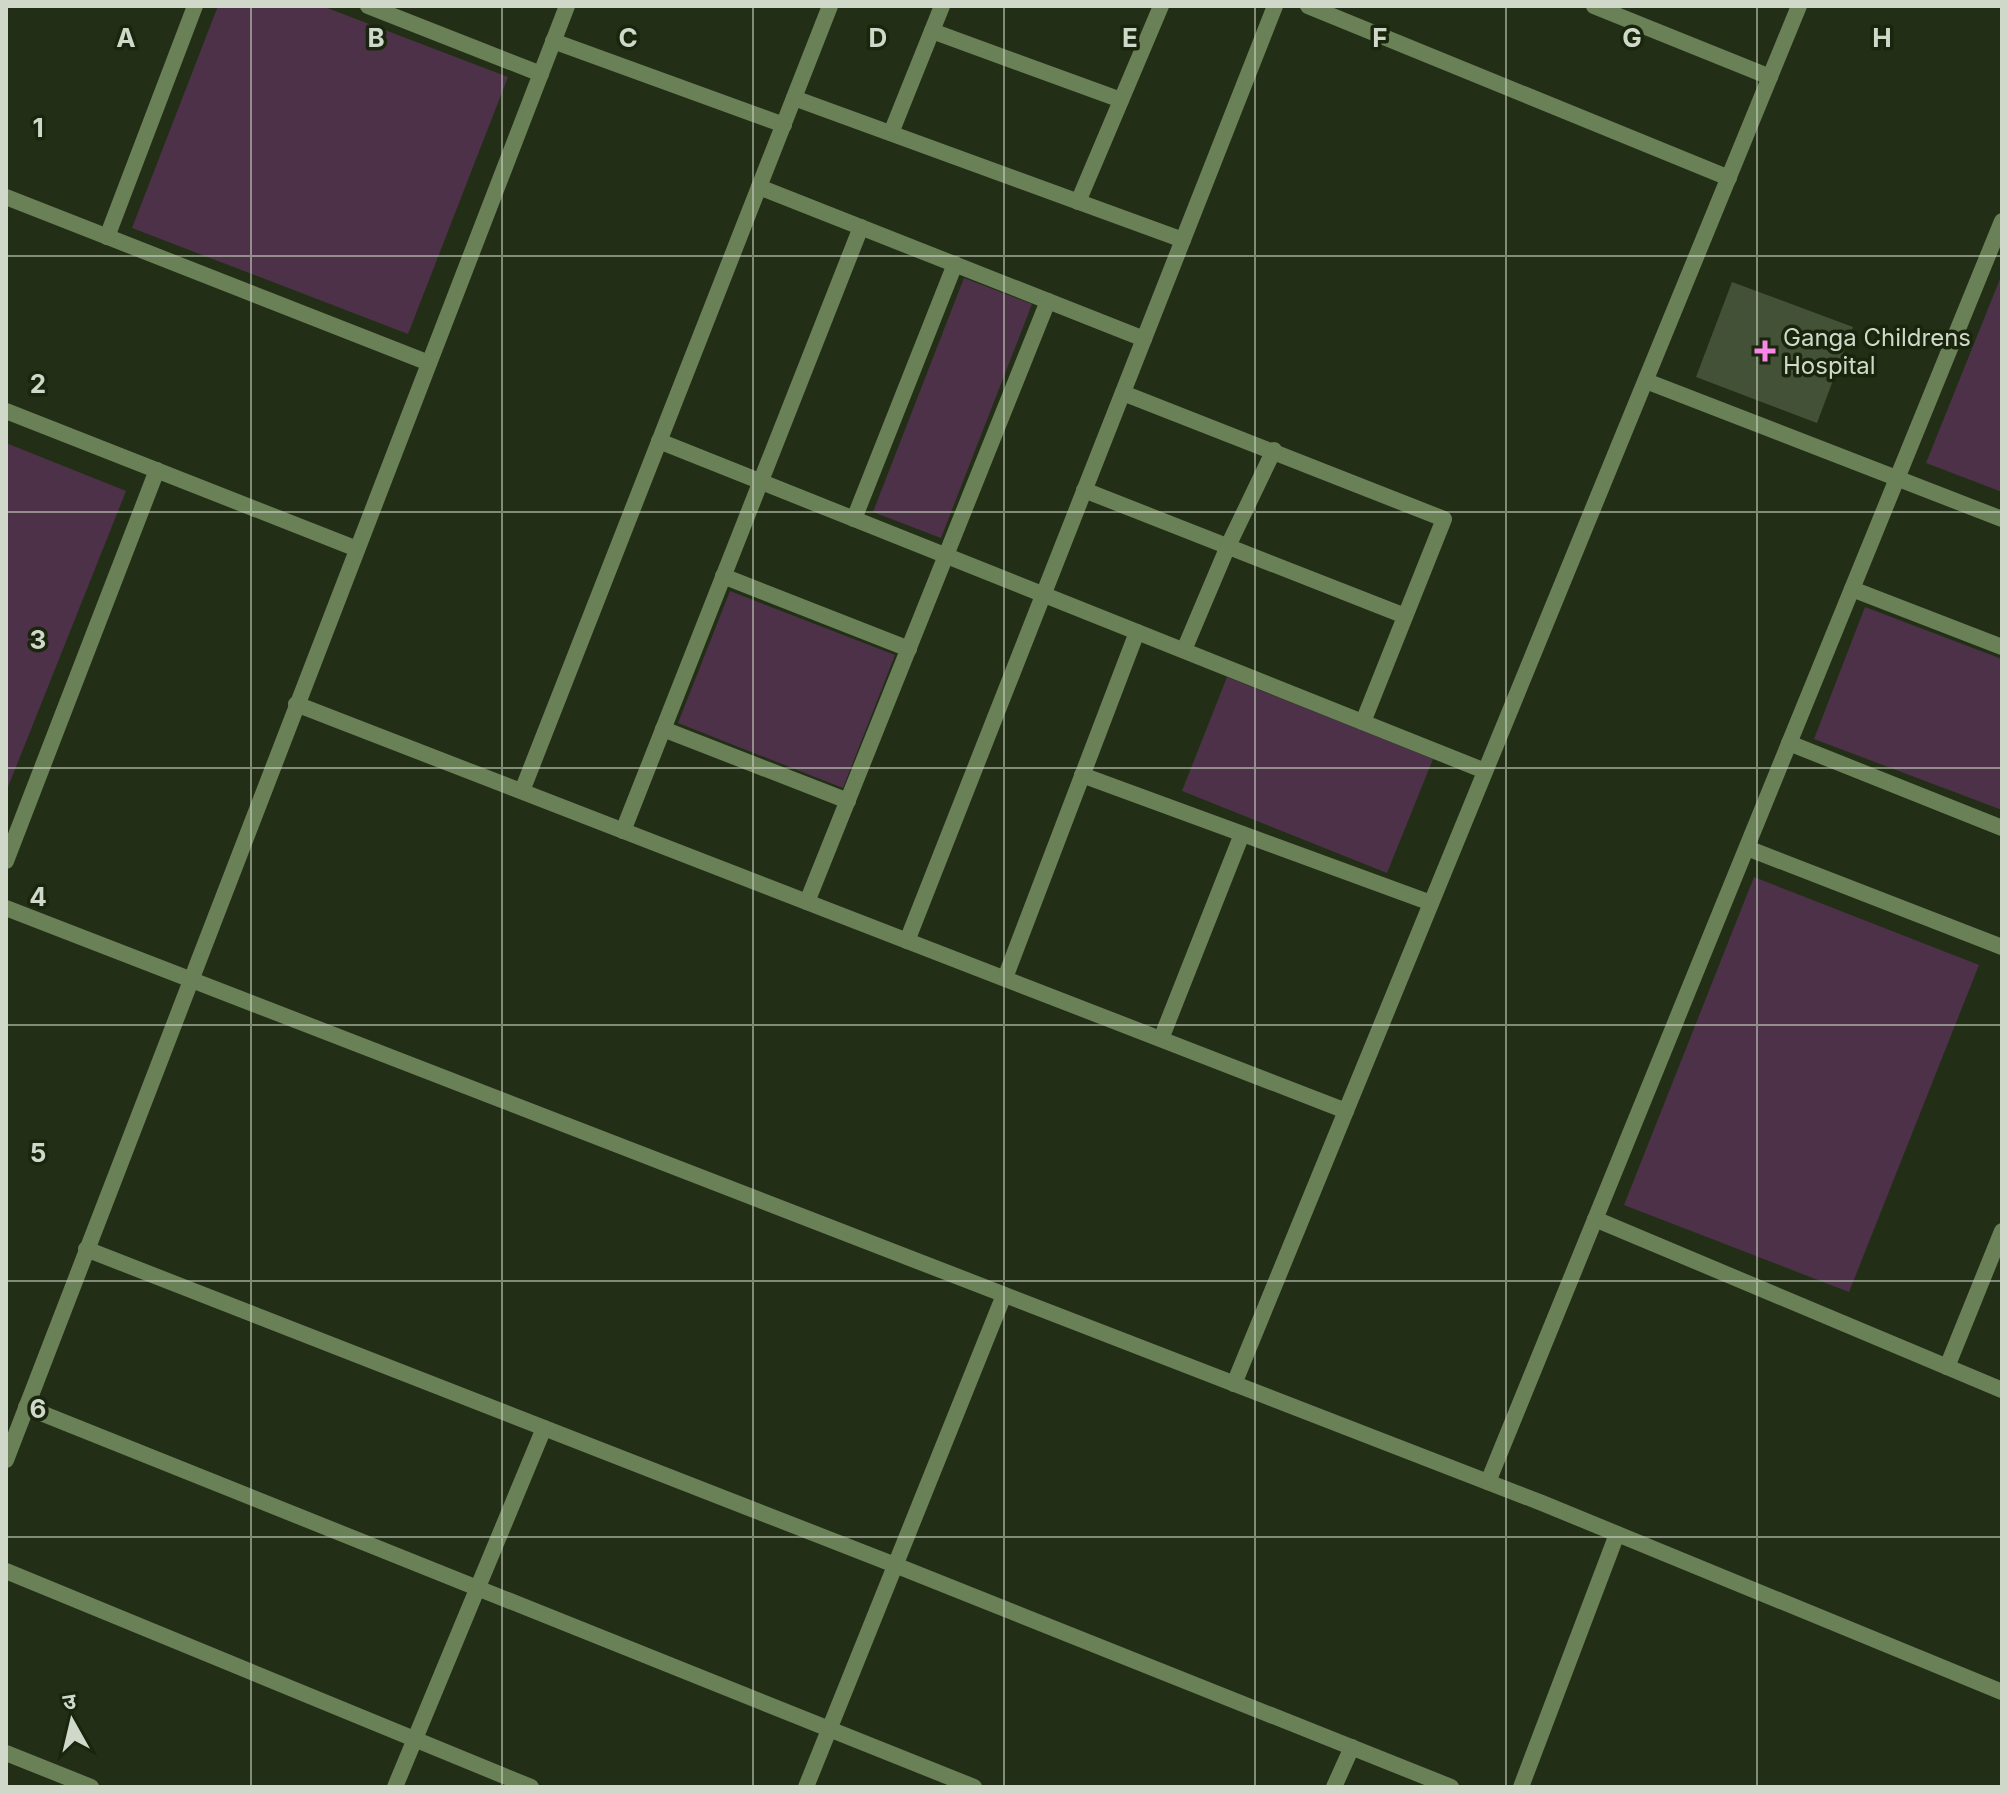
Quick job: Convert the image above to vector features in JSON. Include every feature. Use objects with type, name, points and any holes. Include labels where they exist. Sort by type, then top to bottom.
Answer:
[{"type":"street","points":[[107,237],[195,6]]},
{"type":"street","points":[[368,6],[541,74]]},
{"type":"street","points":[[6,1460],[567,6]]},
{"type":"street","points":[[522,791],[830,6]]},
{"type":"street","points":[[891,133],[942,6]]},
{"type":"street","points":[[1078,202],[1161,6]]},
{"type":"street","points":[[907,941],[1275,6]]},
{"type":"street","points":[[1308,6],[1729,178]]},
{"type":"street","points":[[1594,6],[1770,77]]},
{"type":"street","points":[[1234,1384],[1799,6]]},
{"type":"street","points":[[932,31],[1121,100]]},
{"type":"street","points":[[553,41],[784,125]]},
{"type":"street","points":[[794,98],[1183,240]]},
{"type":"street","points":[[759,187],[1144,339]]},
{"type":"street","points":[[6,197],[429,363]]},
{"type":"street","points":[[1488,1482],[2002,221]]},
{"type":"street","points":[[623,831],[861,227]]},
{"type":"street","points":[[854,519],[955,264]]},
{"type":"street","points":[[807,902],[1048,301]]},
{"type":"street","points":[[1646,381],[2002,519]]},
{"type":"street","points":[[1123,393],[1444,519],[1363,722]]},
{"type":"street","points":[[6,411],[357,549]]},
{"type":"street","points":[[659,441],[1485,771]]},
{"type":"street","points":[[1184,650],[1228,546],[1274,450]]},
{"type":"street","points":[[6,861],[157,470]]},
{"type":"street","points":[[1084,490],[1405,616]]},
{"type":"street","points":[[723,576],[909,649]]},
{"type":"street","points":[[1852,589],[2002,647]]},
{"type":"street","points":[[1005,978],[1137,632]]},
{"type":"street","points":[[296,704],[1346,1111]]},
{"type":"street","points":[[663,729],[848,801]]},
{"type":"street","points":[[1789,743],[2002,828]]},
{"type":"street","points":[[1082,775],[1431,903]]},
{"type":"street","points":[[1161,1039],[1242,834]]},
{"type":"street","points":[[1747,848],[2002,947]]},
{"type":"street","points":[[6,908],[1488,1482],[2002,1692]]},
{"type":"street","points":[[1595,1219],[2002,1390]]},
{"type":"street","points":[[1947,1367],[1996,1260],[2002,1231]]},
{"type":"street","points":[[86,1249],[895,1565],[1451,1787]]},
{"type":"street","points":[[806,1787],[1004,1295]]},
{"type":"street","points":[[26,1407],[974,1787]]},
{"type":"street","points":[[395,1787],[544,1428]]},
{"type":"street","points":[[1521,1787],[1617,1534]]},
{"type":"street","points":[[6,1571],[531,1787]]},
{"type":"street","points":[[1334,1787],[1352,1747]]},
{"type":"street","points":[[6,1753],[91,1787]]},
{"type":"shaded area","points":[[218,6],[322,6],[508,77],[408,334],[132,228]]},
{"type":"shaded area","points":[[2002,274],[2002,492],[1926,463]]},
{"type":"shaded area","points":[[964,278],[1032,304],[941,538],[873,512]]},
{"type":"shaded area","points":[[6,443],[126,491],[6,792]]},
{"type":"shaded area","points":[[730,591],[895,655],[843,788],[678,723]]},
{"type":"shaded area","points":[[1865,607],[2002,659],[2002,810],[1814,739]]},
{"type":"shaded area","points":[[1227,677],[1433,759],[1387,873],[1182,791]]},
{"type":"shaded area","points":[[1754,877],[1979,965],[1849,1292],[1624,1205]]},
{"type":"building","points":[[1732,282],[1853,327],[1817,423],[1696,377]]},
{"type":"place","name":"Ganga Childrens Hospital","points":[[1765,351]]}]
